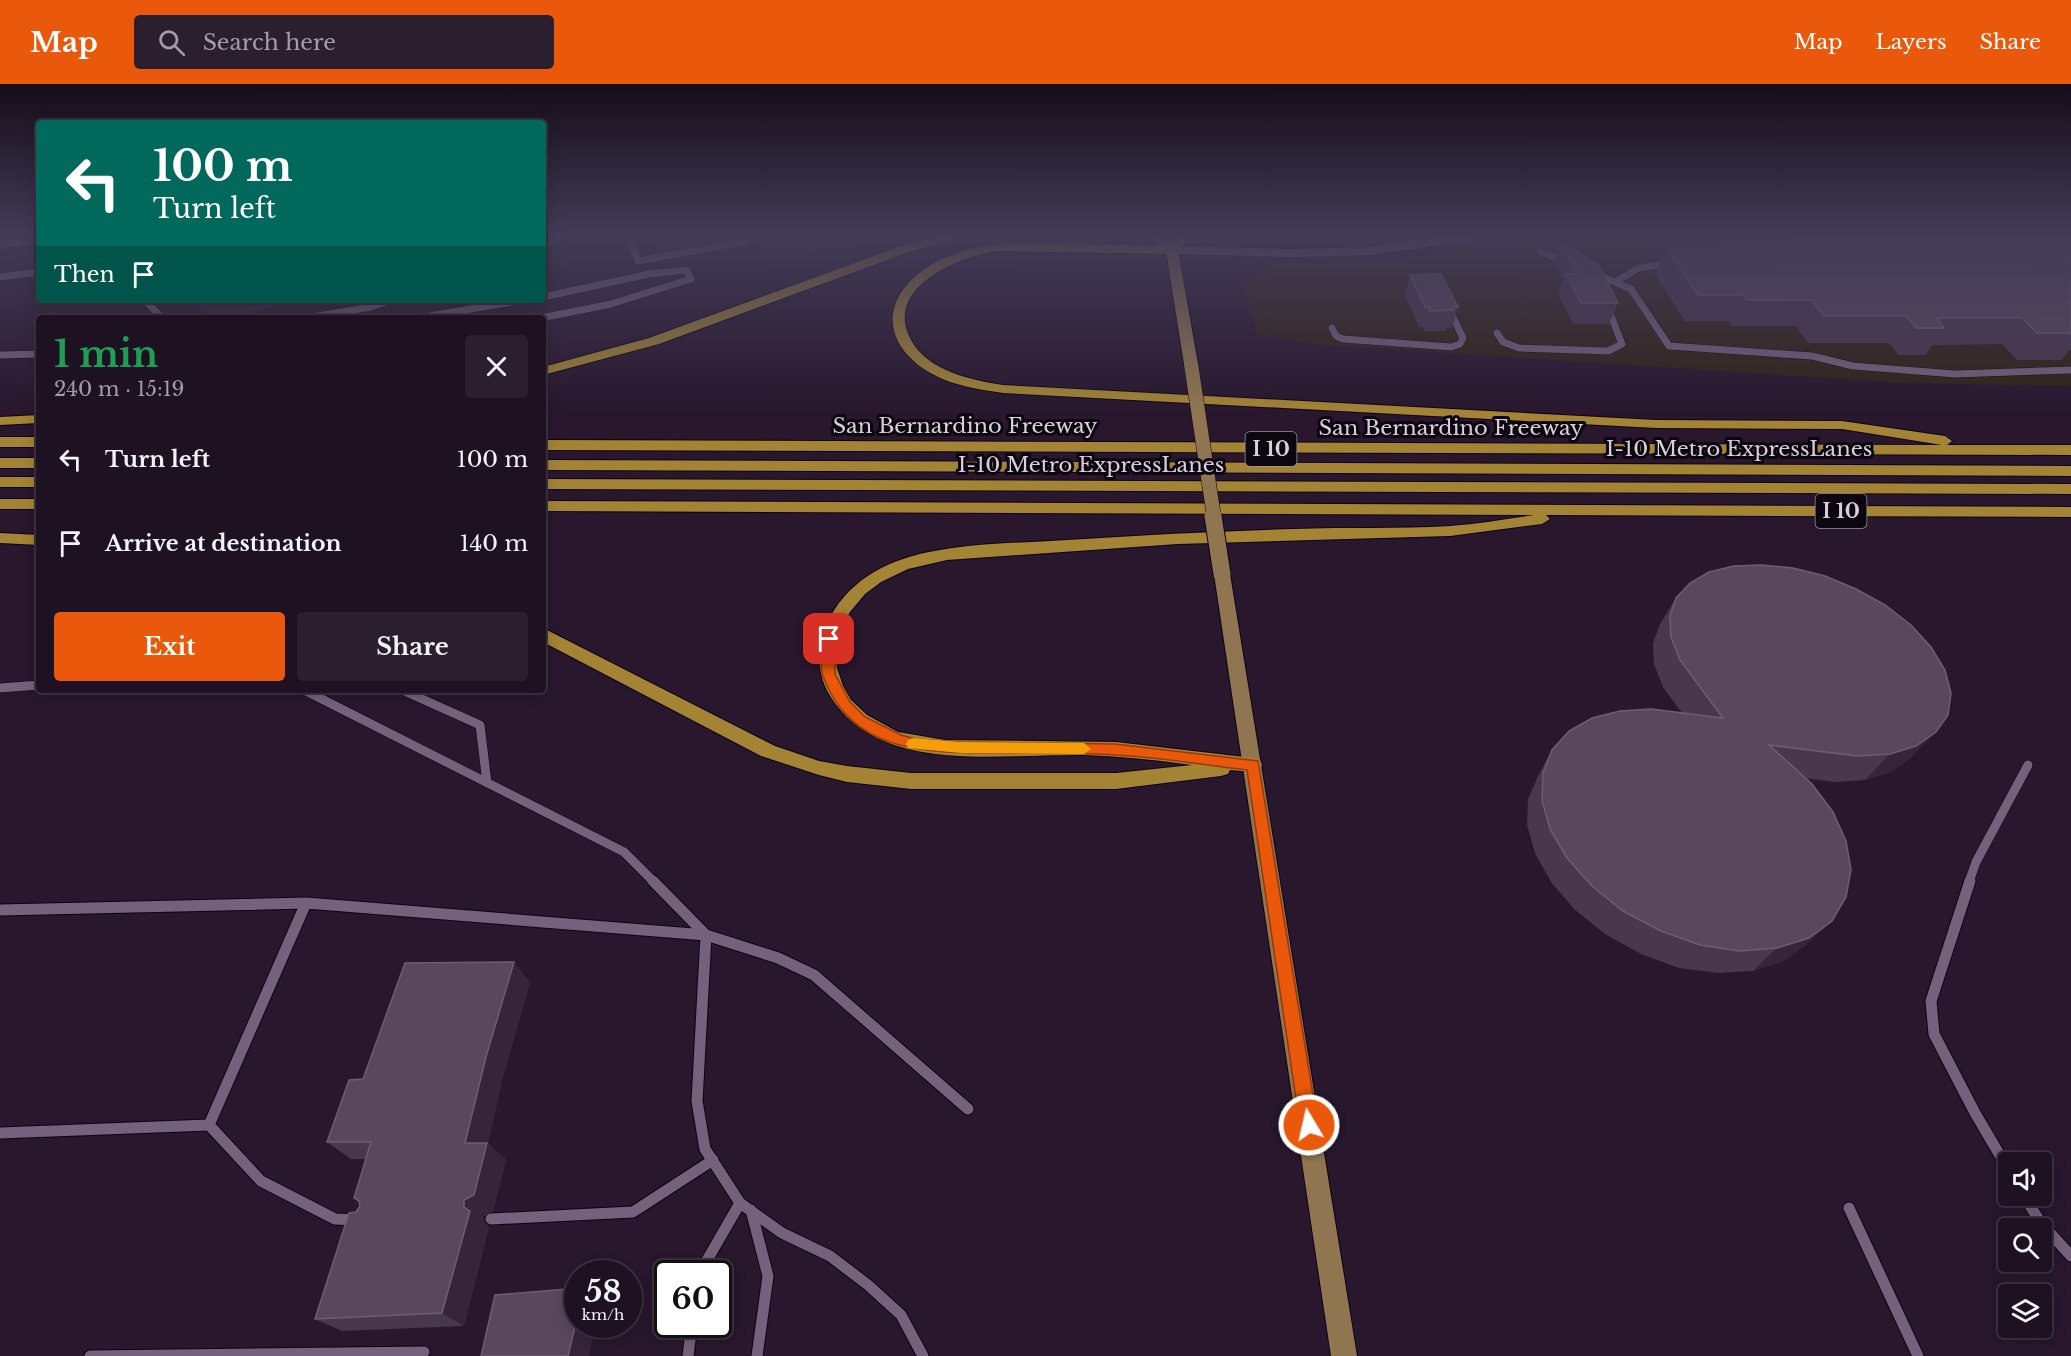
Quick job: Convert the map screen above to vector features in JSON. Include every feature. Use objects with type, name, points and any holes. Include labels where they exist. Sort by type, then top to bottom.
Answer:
[{"type":"highway","points":[[546,370],[654,341],[781,294]]},
{"type":"highway","points":[[906,294],[899,308],[901,334],[912,352],[937,370],[963,381],[991,387],[1656,424],[1842,425],[2000,450]]},
{"type":"highway","points":[[0,421],[36,419]]},
{"type":"highway","points":[[0,442],[36,442]]},
{"type":"highway","name":"San Bernardino Freeway","points":[[546,445],[2071,450]]},
{"type":"highway","points":[[0,463],[36,463]]},
{"type":"highway","name":"I-10 Metro ExpressLanes","points":[[546,465],[2071,471]]},
{"type":"highway","points":[[0,482],[36,482]]},
{"type":"highway","name":"I-10 Metro ExpressLanes","points":[[546,484],[2071,489]]},
{"type":"highway","points":[[0,504],[36,504]]},
{"type":"highway","name":"I 10","points":[[546,506],[2071,512]]},
{"type":"highway","points":[[1253,765],[1115,749],[961,748],[916,745],[898,740],[880,733],[861,721],[845,706],[835,689],[828,674],[827,653],[833,625],[849,601],[873,579],[897,567],[932,557],[1098,543],[1296,534],[1451,531],[1611,510]]},
{"type":"highway","points":[[0,538],[36,540]]},
{"type":"highway","points":[[546,636],[768,751],[819,768],[847,774],[911,781],[1116,781],[1253,765]]},
{"type":"main road","points":[[1179,294],[1341,1350]]},
{"type":"lane","points":[[546,317],[611,304],[642,294]]},
{"type":"lane","points":[[1635,294],[1669,346],[1812,356],[1853,366],[1955,374],[2071,370]]},
{"type":"lane","points":[[1332,328],[1336,336],[1343,339],[1451,347],[1460,344],[1463,338],[1444,299]]},
{"type":"lane","points":[[1497,333],[1503,342],[1519,348],[1608,351],[1622,344],[1617,327],[1604,300]]},
{"type":"lane","points":[[149,303],[159,315]]},
{"type":"lane","points":[[324,315],[383,303]]},
{"type":"lane","points":[[435,315],[506,303]]},
{"type":"lane","points":[[0,355],[36,354]]},
{"type":"lane","points":[[0,688],[36,685]]},
{"type":"lane","points":[[310,693],[624,852],[706,935],[697,1101],[705,1149],[746,1207],[768,1276],[757,1356]]},
{"type":"lane","points":[[409,693],[480,725],[487,783]]},
{"type":"lane","points":[[1998,1152],[1934,1034],[1931,1001],[1976,862],[2028,765]]},
{"type":"lane","points":[[209,1125],[306,903]]},
{"type":"lane","points":[[0,910],[306,903],[706,935],[778,958],[814,975],[968,1109]]},
{"type":"lane","points":[[2,1136],[209,1125]]},
{"type":"lane","points":[[209,1125],[261,1181],[335,1219],[376,1221]]},
{"type":"lane","points":[[491,1220],[633,1212],[713,1160]]},
{"type":"lane","points":[[2030,1206],[2041,1223],[2071,1256]]},
{"type":"lane","points":[[709,1260],[746,1207]]},
{"type":"lane","points":[[746,1207],[782,1233],[830,1256],[868,1285],[901,1315],[923,1356]]},
{"type":"lane","points":[[1849,1208],[1918,1356]]},
{"type":"lane","points":[[688,1356],[690,1338]]},
{"type":"lane","points":[[90,1356],[424,1352]]},
{"type":"shaded area","points":[[1246,294],[2071,294],[2071,386],[1905,383],[1312,344],[1257,334]]},
{"type":"building","points":[[1419,294],[1451,294],[1458,307],[1451,308],[1453,310],[1430,311],[1429,307],[1425,307]]},
{"type":"building","points":[[1577,294],[1614,294],[1618,303],[1581,303]]},
{"type":"building","points":[[2071,294],[2071,301],[2069,301],[2071,303],[2071,333],[2037,333],[2022,318],[1937,318],[1944,328],[1916,328],[1906,316],[1824,316],[1812,300],[1746,300],[1743,295],[1698,295]]},
{"type":"building","points":[[1762,565],[1793,568],[1825,576],[1885,605],[1911,625],[1931,647],[1945,670],[1951,693],[1948,715],[1936,732],[1916,746],[1890,754],[1857,756],[1769,745],[1812,784],[1833,812],[1846,841],[1851,870],[1846,897],[1832,921],[1809,938],[1777,948],[1740,951],[1700,945],[1661,931],[1623,911],[1592,886],[1567,858],[1550,829],[1542,800],[1543,773],[1552,750],[1569,731],[1592,718],[1620,711],[1651,709],[1723,718],[1680,660],[1671,637],[1670,616],[1676,598],[1690,583],[1709,572],[1734,566]]},
{"type":"building","points":[[514,962],[486,1057],[465,1143],[487,1143],[474,1195],[464,1200],[464,1207],[470,1211],[442,1313],[315,1319],[349,1213],[356,1212],[360,1206],[359,1201],[354,1198],[371,1142],[327,1142],[349,1080],[363,1079],[405,963]]},
{"type":"building","points":[[564,1289],[564,1338],[572,1338],[568,1356],[481,1356],[495,1295]]},
{"type":"slow traffic","points":[[913,744],[961,748],[1084,749]]},
{"type":"route","points":[[829,639],[828,674],[845,706],[861,721],[880,733],[898,740],[916,745],[961,748],[1115,749],[1253,765],[1309,1125]]}]
